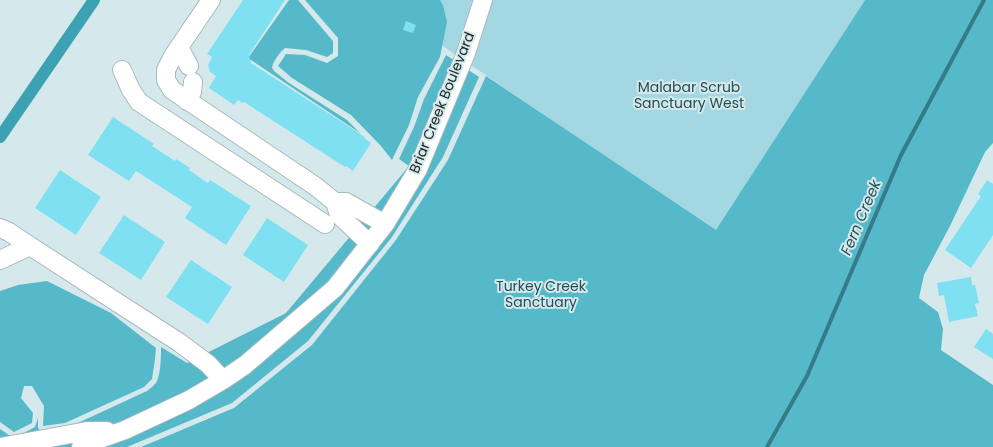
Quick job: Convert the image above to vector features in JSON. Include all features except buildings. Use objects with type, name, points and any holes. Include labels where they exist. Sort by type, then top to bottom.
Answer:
[{"type":"street","points":[[212,0],[166,70],[166,80],[172,90],[315,186],[335,202],[339,215],[370,244]]},
{"type":"street","name":"Briar Creek Boulevard","points":[[81,447],[125,430],[189,400],[223,380],[245,365],[335,288],[385,224],[418,169],[466,53],[483,0]]},
{"type":"street","points":[[180,47],[191,74],[192,92],[187,101]]},
{"type":"street","points":[[122,70],[139,102],[325,224]]},
{"type":"street","points":[[238,166],[252,144]]},
{"type":"street","points":[[335,202],[346,202],[385,224]]},
{"type":"street","points":[[0,228],[180,343],[208,364],[223,380]]},
{"type":"street","points":[[0,260],[30,246]]},
{"type":"street","name":"Briar Creek Boulevard","points":[[1,447],[87,431],[125,430]]},
{"type":"green space","points":[[289,0],[298,0],[333,41],[333,53],[327,57],[306,50],[285,48],[277,57],[272,68],[289,83],[347,120],[360,133],[248,58]]},
{"type":"green space","points":[[305,0],[440,0],[443,5],[447,22],[440,57],[418,97],[409,125],[392,160],[351,115],[292,78],[278,66],[286,54],[305,55],[327,63],[338,56],[338,38]]},
{"type":"green space","name":"Turkey Creek Sanctuary","points":[[421,0],[865,0],[717,230],[993,415],[993,447],[143,447],[234,408],[312,345],[396,240],[448,160],[486,76],[563,127],[407,22]]},
{"type":"green space","name":"Turkey Creek Sanctuary","points":[[865,0],[993,0],[993,143],[985,152],[950,226],[924,275],[919,298],[938,312],[943,329],[941,350],[993,385],[993,447],[141,447],[234,408],[312,345],[396,240],[448,160],[486,76],[716,230]]},
{"type":"green space","points":[[446,55],[479,77],[443,157],[392,237],[308,341],[232,403],[127,447],[0,447],[0,429],[12,437],[16,437],[35,427],[38,418],[38,428],[40,431],[67,428],[147,391],[158,380],[161,347],[187,363],[286,313],[409,166],[399,159],[414,127],[424,99]]},
{"type":"green space","points":[[47,281],[111,313],[156,348],[152,379],[144,387],[65,423],[43,426],[44,406],[32,386],[24,386],[21,398],[33,413],[32,423],[14,432],[0,422],[0,291],[18,285]]},
{"type":"waterway","points":[[0,137],[94,0]]},
{"type":"waterway","name":"Fern Creek","points":[[767,447],[807,376],[901,155],[984,0]]},
{"type":"park label","name":"Malabar Scrub Sanctuary West","points":[[689,96]]}]
